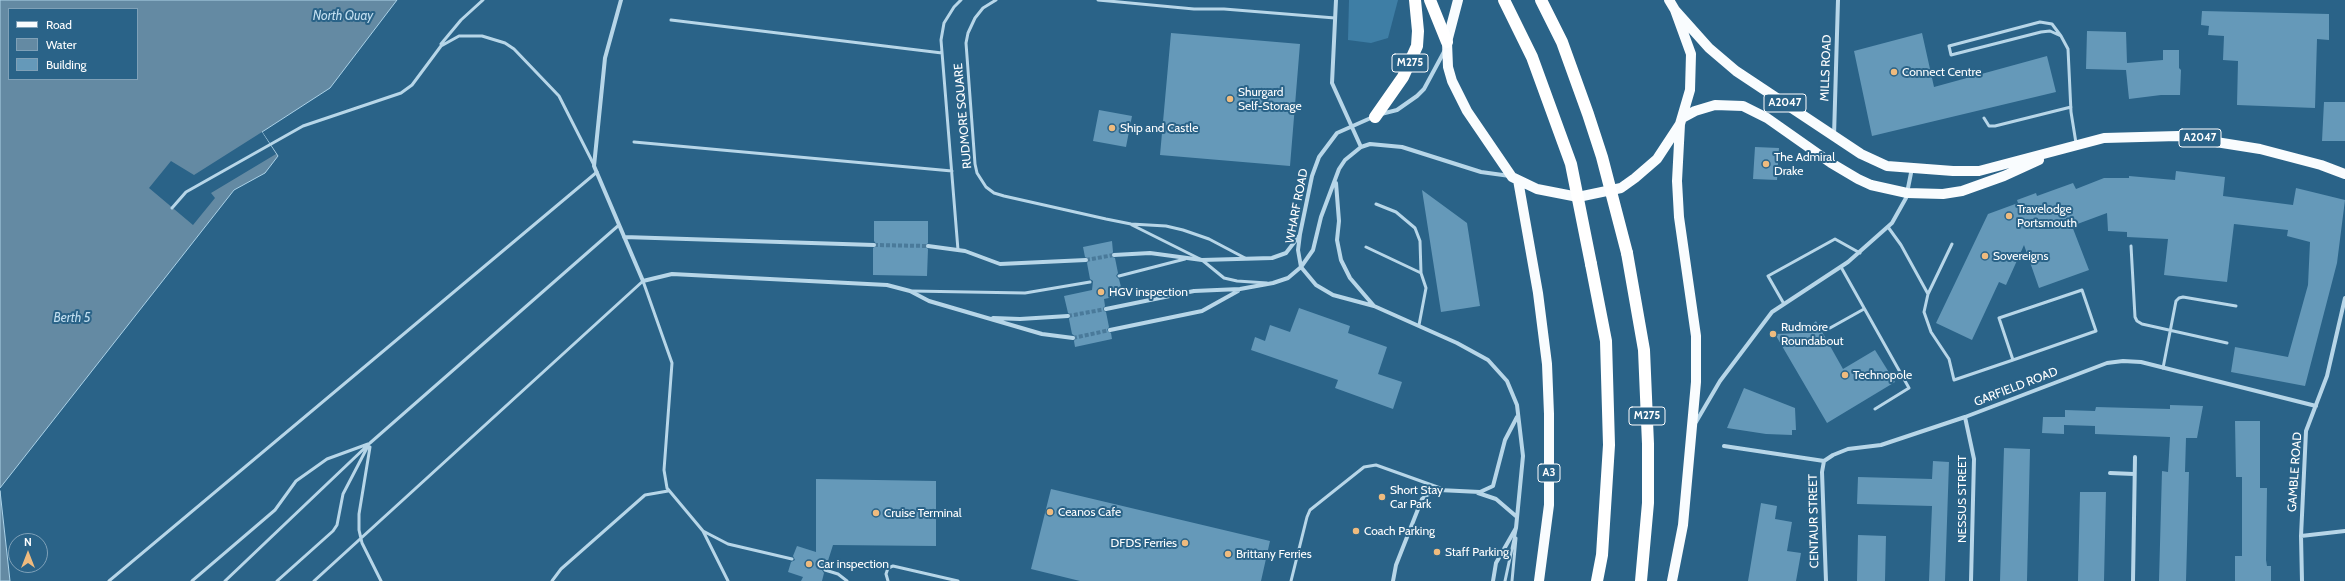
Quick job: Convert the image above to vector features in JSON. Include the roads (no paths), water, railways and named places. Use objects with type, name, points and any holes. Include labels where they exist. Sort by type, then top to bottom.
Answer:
[{"type":"highway","name":"M275","points":[[1375,117],[1403,76],[1417,46],[1418,31],[1415,0]]},
{"type":"highway","points":[[1430,0],[1447,44]]},
{"type":"highway","points":[[1504,0],[1532,57],[1571,164],[1606,341],[1609,445],[1602,555],[1597,581]]},
{"type":"highway","name":"M275","points":[[1541,0],[1562,42],[1602,157],[1627,252],[1644,350],[1648,436],[1648,503],[1641,581]]},
{"type":"main road","points":[[1458,0],[1447,44],[1448,67],[1457,92],[1485,138],[1515,178],[1537,189],[1578,197],[1620,188],[1657,159],[1681,121]]},
{"type":"main road","points":[[1669,0],[1675,10],[1691,54],[1690,90],[1681,121],[1677,181],[1679,217],[1696,336],[1693,426],[1682,525],[1672,581]]},
{"type":"main road","name":"A2047","points":[[1675,10],[1727,64],[1834,137],[1861,154],[1887,166],[1979,171],[2052,153],[2076,145],[2125,136],[2178,136],[2202,138],[2294,157],[2345,174]]},
{"type":"main road","name":"A2047","points":[[1681,121],[1695,111],[1715,105],[1742,106],[1767,118],[1831,163],[1858,179],[1871,185],[1907,193],[1943,194],[1962,191],[2004,176],[2052,153]]},
{"type":"main road","name":"A3","points":[[1515,178],[1538,293],[1546,364],[1549,414],[1549,505],[1539,581]]},
{"type":"street","points":[[621,0],[605,58],[594,166],[644,281],[672,274],[878,284],[910,291],[929,301],[1042,334],[1073,338]]},
{"type":"street","points":[[1336,0],[1332,83],[1361,146]]},
{"type":"street","name":"MILLS ROAD","points":[[1834,137],[1838,0]]},
{"type":"street","name":"WHARF ROAD","points":[[1301,267],[1298,250],[1300,234],[1312,176],[1318,157],[1331,139],[1351,125],[1397,110],[1417,96],[1427,84],[1447,44]]},
{"type":"street","points":[[1106,309],[1194,292],[1240,289],[1273,283],[1288,278],[1301,267],[1313,250],[1321,216],[1345,160],[1361,146],[1381,144],[1402,146],[1422,151],[1481,172],[1515,178]]},
{"type":"street","points":[[1693,426],[1720,381],[1772,312],[1861,253],[1888,227],[1897,216],[1907,193],[1912,168]]},
{"type":"street","points":[[1336,181],[1339,221],[1337,240],[1341,260],[1350,278],[1374,306]]},
{"type":"street","points":[[1114,255],[1150,253],[1184,259],[1202,260],[1272,258],[1282,255],[1293,246],[1300,234]]},
{"type":"street","points":[[624,237],[874,245]]},
{"type":"street","points":[[928,246],[958,250],[1000,264],[1086,260]]},
{"type":"street","points":[[1301,267],[1316,285],[1333,295],[1374,306],[1419,325],[1488,360],[1499,370],[1513,393],[1517,405],[1517,417],[1523,456],[1516,528],[1496,563],[1494,581]]},
{"type":"street","points":[[1110,330],[1202,311],[1240,289]]},
{"type":"street","name":"GAMBLE ROAD","points":[[2302,581],[2301,536],[2306,432],[2327,376],[2345,298]]},
{"type":"street","points":[[986,318],[1020,319],[1068,316]]},
{"type":"street","name":"GARFIELD ROAD","points":[[1824,461],[1833,455],[1848,449],[1881,444],[1965,417],[2107,363],[2123,361],[2141,362],[2316,406]]},
{"type":"street","points":[[1476,493],[1489,488],[1495,481],[1505,440],[1517,417]]},
{"type":"street","name":"NESSUS STREET","points":[[1965,417],[1974,459],[1970,581]]},
{"type":"street","points":[[1724,446],[1824,461]]},
{"type":"street","points":[[2133,581],[2135,457]]},
{"type":"street","name":"CENTAUR STREET","points":[[1824,461],[1822,472],[1826,581]]},
{"type":"street","points":[[2110,473],[2134,474]]},
{"type":"street","points":[[1393,581],[1396,565],[1422,499],[1433,492],[1446,490],[1476,493],[1496,499],[1518,517]]},
{"type":"street","points":[[2301,536],[2345,531]]},
{"type":"lane","points":[[172,208],[186,192],[270,144],[324,118],[401,93],[412,85],[461,20],[483,0]]},
{"type":"lane","points":[[958,250],[942,53],[942,33],[944,23],[954,7],[961,0]]},
{"type":"lane","name":"RUDMORE SQUARE","points":[[996,0],[983,8],[975,18],[968,33],[966,43],[975,164],[980,179],[994,193],[1004,196],[1131,224]]},
{"type":"lane","points":[[1098,0],[1194,9],[1224,9],[1335,18]]},
{"type":"lane","points":[[671,20],[942,53]]},
{"type":"lane","points":[[2061,36],[2050,31],[2041,32],[1951,55],[1949,46],[2040,22],[2052,24],[2061,36],[2068,49],[2071,107],[2076,145]]},
{"type":"lane","points":[[434,54],[450,40],[472,35],[492,38],[514,49],[559,96],[594,166]]},
{"type":"lane","points":[[1984,118],[1989,126],[1995,126],[2071,107]]},
{"type":"lane","points":[[634,142],[952,171]]},
{"type":"lane","points":[[109,581],[597,172]]},
{"type":"lane","points":[[1376,204],[1396,212],[1415,228],[1420,241],[1421,273],[1426,288],[1419,325]]},
{"type":"lane","points":[[1131,224],[1166,226],[1182,230],[1209,239],[1246,259]]},
{"type":"lane","points":[[1131,224],[1202,260],[1224,278],[1237,281],[1273,283]]},
{"type":"lane","points":[[225,581],[370,443],[619,225]]},
{"type":"lane","points":[[1888,227],[1901,245],[1928,294]]},
{"type":"lane","points":[[1784,304],[1768,276],[1834,240],[1861,253]]},
{"type":"lane","points":[[1952,244],[1928,294],[1924,312],[1931,332],[1949,359],[1954,380],[2013,360],[2096,331],[2082,290],[1999,318],[2013,360]]},
{"type":"lane","points":[[2131,246],[2135,317],[2142,324],[2171,329],[2227,343]]},
{"type":"lane","points":[[1366,247],[1421,273]]},
{"type":"lane","points":[[1119,276],[1184,259]]},
{"type":"lane","points":[[1841,267],[1910,388],[1875,409]]},
{"type":"lane","points":[[314,581],[644,281],[672,363],[664,470],[668,491],[703,531],[728,581]]},
{"type":"lane","points":[[910,291],[1025,293],[1090,282]]},
{"type":"lane","points":[[2163,368],[2176,301],[2179,298],[2184,297],[2236,306]]},
{"type":"lane","points":[[1830,328],[1864,309]]},
{"type":"lane","points":[[370,443],[359,514],[360,539],[381,581]]},
{"type":"lane","points":[[192,581],[275,510],[296,481],[326,459],[370,443]]},
{"type":"lane","points":[[277,581],[333,531],[337,525],[344,494],[370,443]]},
{"type":"lane","points":[[1291,581],[1310,510],[1364,467],[1376,465],[1446,490]]},
{"type":"lane","points":[[552,581],[561,570],[645,495],[668,491]]},
{"type":"lane","points":[[1505,581],[1516,528]]},
{"type":"lane","points":[[1512,581],[1516,528]]},
{"type":"lane","points":[[703,531],[728,544],[792,559]]},
{"type":"lane","points":[[888,581],[886,574],[888,568],[893,566],[958,581]]},
{"type":"lane","points":[[826,570],[838,574],[847,581]]},
{"type":"water","points":[[0,0],[397,0],[330,88],[262,132],[278,156],[265,173],[234,190],[0,488]]},
{"type":"water","points":[[0,491],[10,581],[0,581]]},
{"type":"tunnel","points":[[874,245],[928,246]]},
{"type":"tunnel","points":[[1086,260],[1114,255]]},
{"type":"tunnel","points":[[1068,316],[1106,309]]},
{"type":"tunnel","points":[[1073,338],[1110,330]]},
{"type":"place","name":"Connect Centre","points":[[1894,72]]},
{"type":"place","name":"Shurgard Self-Storage","points":[[1230,99]]},
{"type":"place","name":"Ship and Castle","points":[[1112,128]]},
{"type":"place","name":"The Admiral Drake","points":[[1766,164]]},
{"type":"place","name":"Travelodge Portsmouth","points":[[2009,216]]},
{"type":"place","name":"Sovereigns","points":[[1985,256]]},
{"type":"place","name":"HGV inspection","points":[[1101,292]]},
{"type":"place","name":"Rudmore Roundabout","points":[[1773,334]]},
{"type":"place","name":"Technopole","points":[[1845,375]]},
{"type":"place","name":"Short Stay Car Park","points":[[1382,497]]},
{"type":"place","name":"Ceanos Cafe","points":[[1050,512]]},
{"type":"place","name":"Cruise Terminal","points":[[876,513]]},
{"type":"place","name":"Coach Parking","points":[[1356,531]]},
{"type":"place","name":"DFDS Ferries","points":[[1185,543]]},
{"type":"place","name":"Staff Parking","points":[[1437,552]]},
{"type":"place","name":"Brittany Ferries","points":[[1228,554]]},
{"type":"place","name":"Car inspection","points":[[809,564]]},
{"type":"water label","name":"North Quay","points":[[343,16]]},
{"type":"water label","name":"Berth 5","points":[[72,318]]}]
